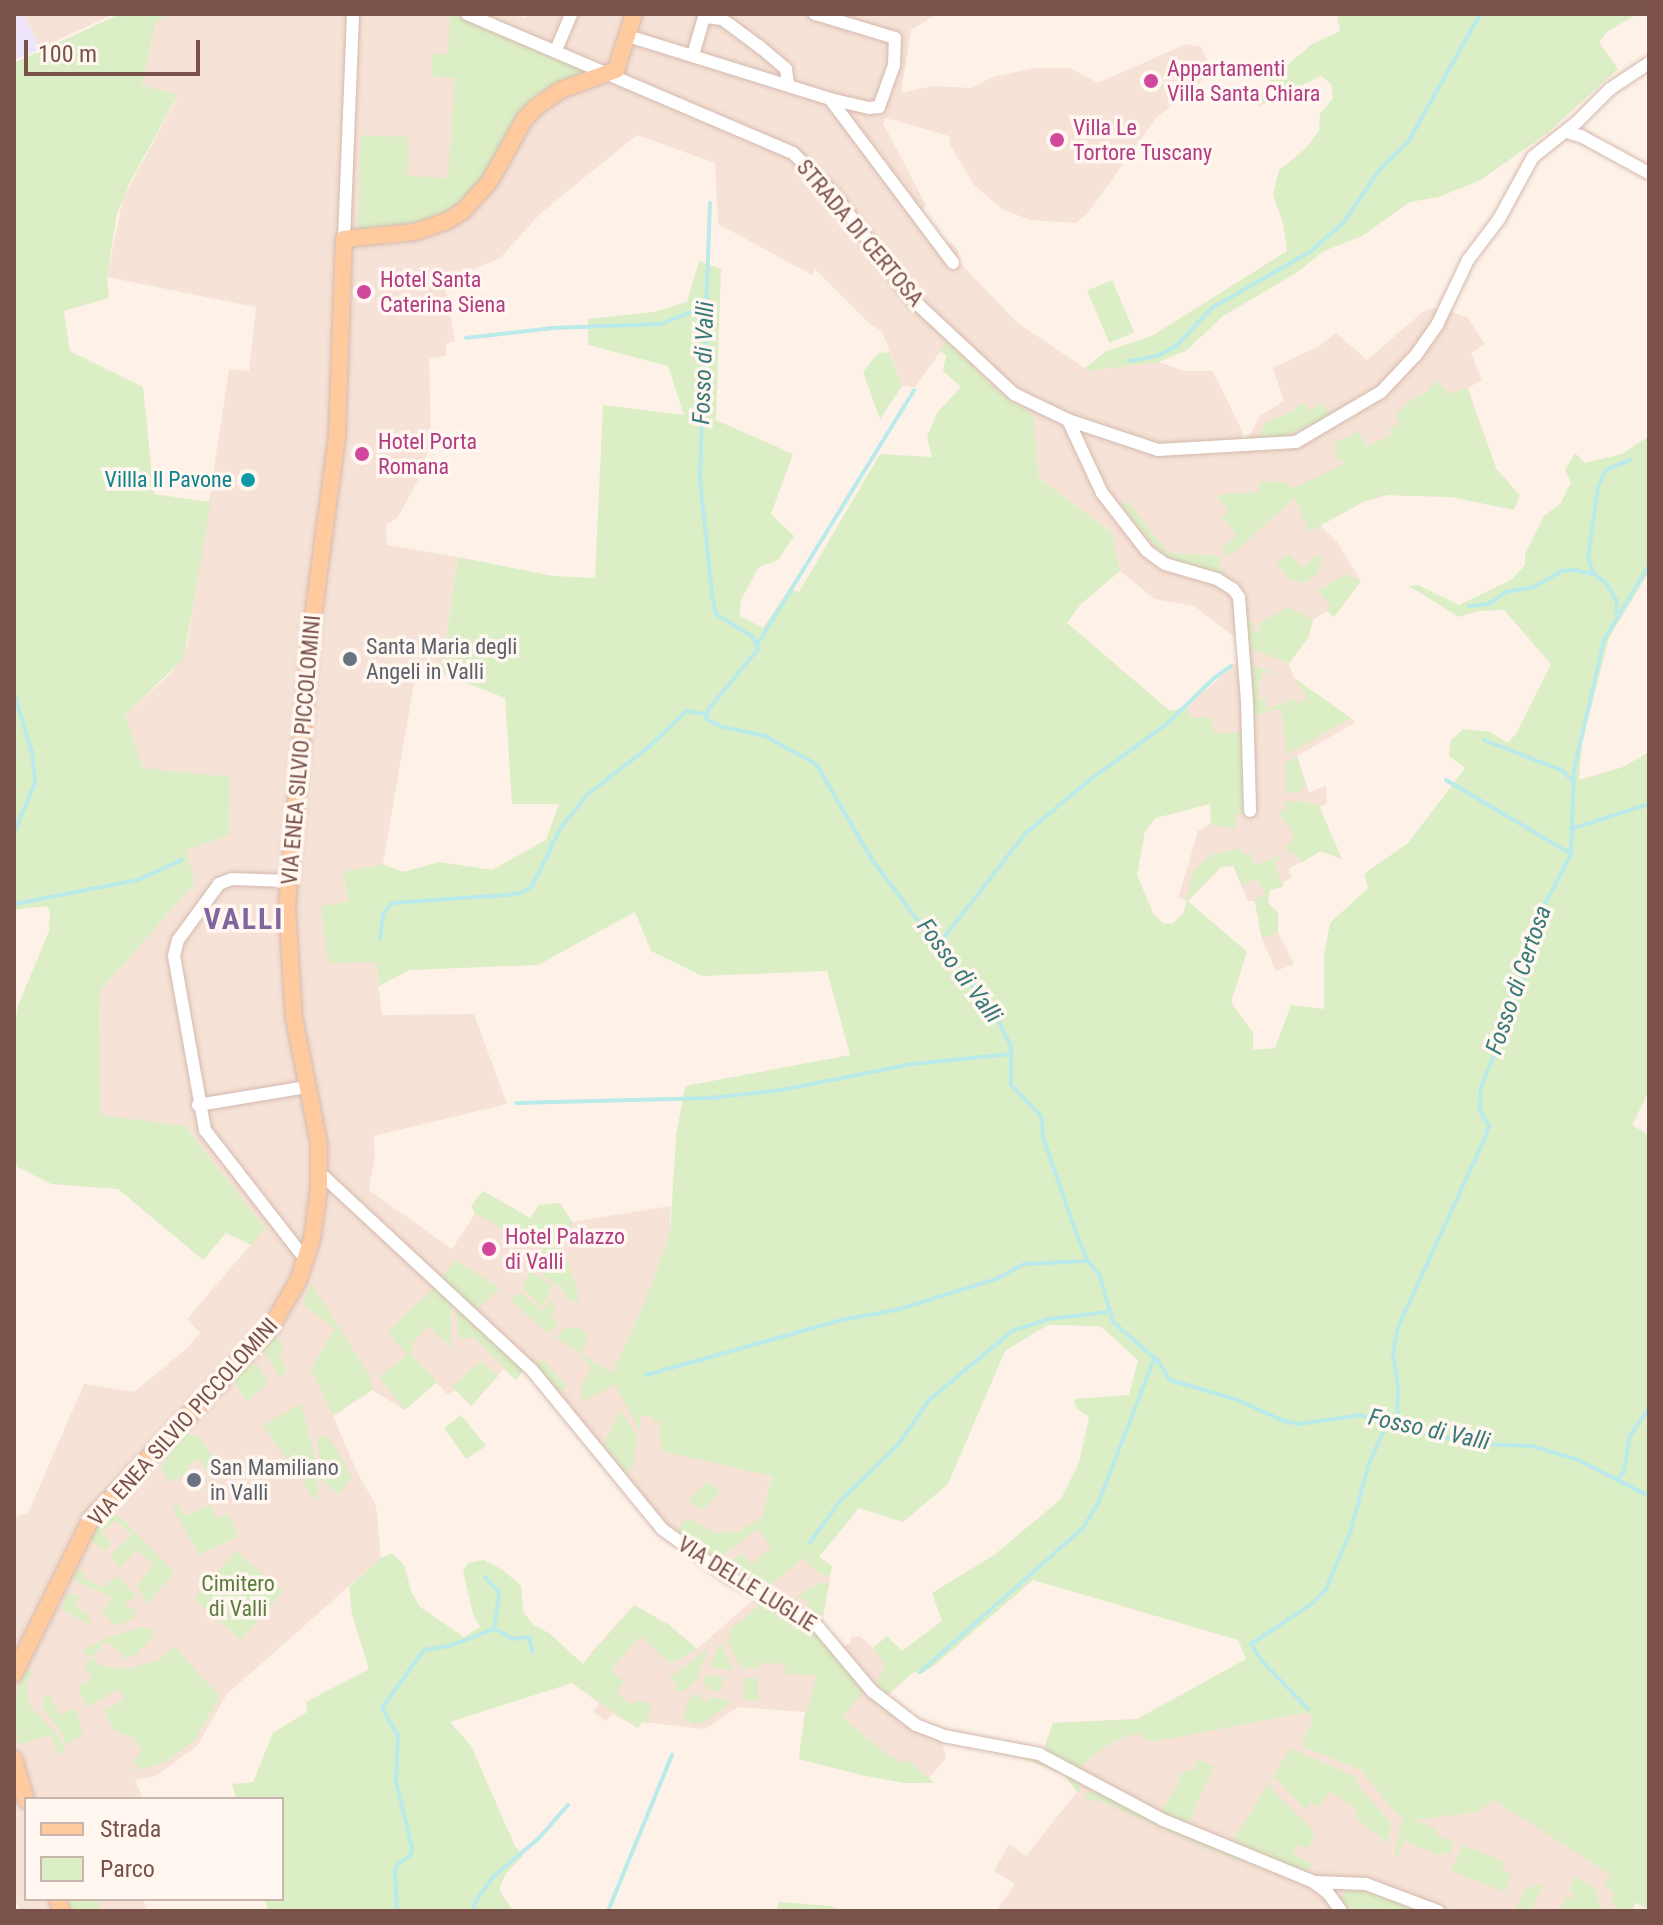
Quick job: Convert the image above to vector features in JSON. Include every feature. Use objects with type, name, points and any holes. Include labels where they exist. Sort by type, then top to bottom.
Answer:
[{"type":"main road","points":[[344,239],[404,235],[456,216],[483,192],[535,108],[561,90],[612,74],[621,60],[634,14]]},
{"type":"main road","name":"VIA ENEA SILVIO PICCOLOMINI","points":[[14,1674],[94,1515],[271,1327],[292,1294],[306,1260],[320,1173],[318,1131],[292,999],[288,881],[312,624],[337,437],[344,239]]},
{"type":"main road","points":[[14,1759],[25,1797]]},
{"type":"street","name":"VIA ENEA SILVIO PICCOLOMINI","points":[[344,239],[353,14]]},
{"type":"street","name":"STRADA DI CERTOSA","points":[[467,14],[798,156],[834,194],[911,298],[1022,400],[1068,420],[1158,450],[1282,445],[1316,433],[1381,392],[1416,355],[1437,325],[1468,260],[1499,219],[1529,162],[1552,139],[1566,132],[1610,89],[1649,63]]},
{"type":"street","points":[[550,48],[571,14]]},
{"type":"street","points":[[628,36],[830,99],[869,108],[879,107],[894,65],[896,40],[890,34],[842,25],[815,14]]},
{"type":"street","points":[[693,55],[705,16],[722,19],[786,69],[788,84]]},
{"type":"street","points":[[830,99],[953,263]]},
{"type":"street","points":[[1566,132],[1581,136],[1649,173]]},
{"type":"street","points":[[1068,420],[1107,501],[1147,551],[1165,564],[1217,579],[1239,597],[1247,701],[1250,811]]},
{"type":"street","points":[[288,881],[223,881],[176,944],[175,961],[198,1105],[207,1134],[306,1260]]},
{"type":"street","points":[[198,1105],[307,1087]]},
{"type":"street","name":"VIA DELLE LUGLIE","points":[[320,1173],[532,1370],[662,1529],[746,1588],[813,1621],[872,1691],[916,1725],[944,1736],[1039,1754],[1163,1820],[1312,1881],[1328,1893],[1341,1911]]},
{"type":"street","points":[[1312,1881],[1366,1884],[1438,1911]]},
{"type":"shaded area","points":[[14,14],[114,14],[14,60]]},
{"type":"shaded area","points":[[14,14],[24,14],[40,49],[14,60]]},
{"type":"shaded area","points":[[170,14],[514,14],[526,18],[528,14],[937,14],[911,30],[901,93],[932,86],[971,88],[993,77],[1035,68],[1070,68],[1098,83],[1186,44],[1201,47],[1213,72],[1155,119],[1088,213],[1076,223],[1031,220],[1003,210],[974,185],[950,145],[949,136],[886,118],[883,123],[926,205],[921,211],[946,243],[953,244],[959,252],[955,258],[1018,323],[1089,371],[1159,362],[1184,371],[1213,371],[1243,439],[1251,433],[1260,416],[1284,401],[1273,368],[1321,345],[1336,333],[1367,360],[1425,310],[1437,308],[1467,317],[1485,344],[1471,353],[1482,380],[1468,388],[1496,468],[1451,497],[1388,495],[1365,501],[1320,525],[1337,542],[1361,581],[1334,617],[1327,611],[1313,620],[1308,638],[1289,663],[1294,678],[1356,722],[1297,756],[1309,792],[1326,786],[1327,804],[1319,807],[1342,859],[1320,851],[1289,869],[1292,878],[1283,882],[1283,887],[1270,890],[1268,904],[1278,912],[1278,932],[1294,964],[1276,971],[1262,939],[1255,901],[1248,901],[1233,866],[1221,867],[1188,901],[1178,898],[1198,831],[1211,823],[1213,733],[1192,718],[1187,707],[1238,661],[1239,640],[1194,606],[1155,599],[1120,571],[1112,533],[1039,478],[1032,415],[998,391],[947,342],[915,387],[902,386],[882,331],[871,325],[815,269],[812,275],[718,224],[715,163],[637,135],[541,213],[500,258],[444,282],[455,341],[446,344],[446,356],[429,359],[431,442],[417,482],[398,517],[386,525],[387,545],[458,557],[441,673],[417,666],[383,864],[343,872],[348,902],[321,907],[376,962],[382,1015],[474,1014],[507,1104],[374,1136],[375,1155],[369,1190],[452,1249],[475,1214],[471,1206],[483,1191],[530,1218],[539,1205],[560,1203],[572,1222],[670,1206],[670,1233],[645,1302],[778,1448],[762,1517],[832,1566],[822,1623],[842,1647],[851,1642],[851,1637],[860,1636],[873,1648],[887,1636],[914,1672],[887,1696],[915,1718],[954,1732],[1043,1750],[1053,1723],[1137,1719],[1246,1660],[1309,1712],[1313,1721],[1302,1741],[1303,1747],[1361,1770],[1368,1778],[1494,1800],[1514,1813],[1521,1810],[1640,1894],[1632,1911],[996,1911],[1015,1884],[994,1871],[1009,1844],[1026,1856],[1080,1788],[1081,1784],[1041,1760],[942,1741],[946,1758],[929,1778],[934,1783],[904,1783],[799,1759],[805,1712],[738,1707],[705,1729],[642,1722],[638,1728],[613,1714],[606,1721],[593,1711],[599,1703],[572,1683],[588,1656],[634,1605],[669,1625],[697,1649],[753,1600],[662,1535],[524,1370],[516,1380],[504,1369],[471,1406],[457,1390],[447,1394],[436,1382],[405,1410],[372,1390],[333,1416],[357,1472],[376,1505],[381,1558],[227,1694],[197,1746],[156,1776],[135,1780],[142,1797],[24,1797],[24,1901],[144,1901],[147,1911],[19,1911],[14,1892],[14,1517],[28,1513],[84,1384],[134,1392],[185,1350],[200,1333],[187,1319],[265,1228],[185,1126],[101,1116],[99,992],[195,883],[143,768],[125,715],[171,673],[187,648],[229,369],[249,371],[256,307],[107,277],[123,198],[178,96],[142,86],[156,22]]},
{"type":"green space","points":[[120,14],[170,14],[156,22],[142,85],[178,95],[129,184],[117,214],[107,277],[109,298],[64,311],[70,351],[143,387],[154,494],[211,502],[184,658],[125,715],[143,768],[230,777],[229,835],[186,850],[195,883],[99,992],[101,1115],[185,1126],[265,1228],[251,1245],[226,1233],[203,1260],[118,1189],[51,1184],[18,1167],[14,1160],[14,1029],[18,1006],[49,931],[50,913],[47,906],[14,910],[14,63]]},
{"type":"green space","points":[[450,14],[586,67],[583,74],[539,92],[523,111],[479,186],[449,213],[411,227],[358,229],[361,135],[408,137],[407,176],[448,178],[455,78],[431,77],[432,54],[448,54]]},
{"type":"green space","points":[[1337,14],[1637,14],[1607,32],[1599,42],[1618,69],[1547,133],[1481,180],[1439,197],[1410,202],[1362,236],[1324,251],[1296,273],[1223,316],[1187,350],[1159,362],[1089,371],[1084,369],[1106,351],[1152,336],[1287,251],[1283,223],[1273,195],[1279,170],[1304,150],[1319,131],[1320,114],[1333,98],[1331,84],[1321,76],[1260,106],[1255,100],[1274,76],[1312,44],[1340,31]]},
{"type":"green space","points":[[699,261],[721,269],[716,420],[793,454],[771,514],[794,536],[778,560],[759,567],[741,600],[740,616],[763,628],[790,588],[799,592],[880,454],[932,457],[927,437],[937,413],[961,387],[943,371],[946,355],[940,351],[947,341],[998,391],[1033,415],[1039,478],[1112,533],[1120,571],[1081,604],[1067,623],[1170,711],[1187,707],[1192,718],[1212,718],[1214,733],[1244,732],[1247,814],[1236,814],[1235,829],[1211,824],[1210,804],[1156,818],[1145,831],[1137,875],[1154,915],[1164,924],[1173,923],[1183,914],[1194,870],[1211,855],[1240,848],[1244,855],[1250,853],[1256,865],[1278,856],[1280,859],[1274,862],[1283,887],[1270,890],[1268,903],[1278,912],[1278,932],[1262,939],[1255,901],[1265,894],[1257,879],[1243,886],[1233,866],[1221,867],[1188,901],[1247,952],[1231,1002],[1253,1033],[1253,1050],[1275,1048],[1291,1005],[1324,1009],[1324,956],[1330,923],[1368,888],[1364,874],[1408,843],[1465,768],[1449,756],[1450,741],[1463,729],[1490,732],[1507,743],[1516,734],[1551,664],[1504,610],[1478,611],[1459,617],[1409,586],[1418,585],[1459,605],[1511,580],[1525,565],[1525,553],[1544,516],[1560,504],[1571,483],[1565,470],[1575,453],[1585,463],[1622,454],[1649,436],[1649,572],[1609,638],[1582,743],[1579,780],[1623,767],[1647,753],[1649,747],[1649,1091],[1632,1125],[1649,1135],[1649,1910],[1635,1902],[1632,1911],[1620,1911],[1611,1901],[1614,1894],[1604,1885],[1611,1875],[1494,1800],[1477,1812],[1415,1820],[1437,1829],[1436,1835],[1455,1842],[1450,1854],[1443,1852],[1441,1856],[1404,1841],[1397,1858],[1394,1857],[1403,1817],[1396,1813],[1361,1770],[1303,1747],[1302,1741],[1313,1721],[1308,1712],[1152,1742],[1138,1734],[1126,1736],[1104,1747],[1078,1769],[1044,1751],[1053,1723],[1137,1719],[1246,1659],[1238,1640],[1033,1580],[935,1665],[921,1674],[914,1672],[886,1696],[876,1686],[885,1664],[873,1648],[887,1636],[902,1651],[942,1621],[932,1593],[994,1555],[1061,1499],[1079,1463],[1089,1417],[1076,1408],[1074,1399],[1129,1395],[1138,1360],[1100,1326],[1048,1325],[1005,1351],[948,1484],[903,1522],[859,1508],[819,1557],[832,1566],[830,1577],[817,1572],[803,1558],[762,1593],[727,1572],[727,1564],[742,1553],[752,1564],[771,1547],[758,1529],[718,1558],[708,1557],[677,1534],[682,1523],[690,1518],[713,1533],[738,1532],[762,1517],[772,1476],[661,1451],[660,1422],[653,1421],[652,1416],[640,1416],[640,1432],[615,1384],[582,1402],[581,1388],[591,1369],[579,1353],[556,1337],[567,1327],[582,1329],[587,1334],[587,1342],[580,1353],[612,1373],[645,1302],[670,1233],[676,1136],[685,1086],[850,1055],[827,971],[702,976],[651,951],[635,912],[538,965],[410,970],[379,986],[376,962],[328,963],[321,906],[348,901],[343,872],[383,864],[403,872],[439,862],[492,870],[546,840],[559,804],[512,804],[505,698],[441,673],[458,557],[554,576],[595,578],[603,405],[684,415],[668,366],[588,345],[588,319],[654,312],[687,302]]},
{"type":"green space","points":[[1112,280],[1134,332],[1109,343],[1087,291]]},
{"type":"green space","points":[[889,352],[902,386],[880,419],[863,372],[878,353]]},
{"type":"green space","points":[[1437,381],[1451,394],[1467,388],[1496,468],[1520,496],[1514,510],[1451,497],[1388,495],[1365,501],[1309,532],[1295,498],[1237,550],[1224,556],[1223,547],[1237,535],[1222,518],[1229,511],[1217,498],[1223,494],[1260,492],[1260,482],[1287,482],[1291,488],[1296,487],[1342,465],[1345,463],[1333,455],[1338,453],[1334,443],[1359,432],[1366,446],[1391,435],[1389,430],[1400,423],[1395,415]]},
{"type":"green space","points":[[1303,402],[1311,411],[1322,403],[1331,416],[1278,439],[1264,439],[1260,435],[1265,422],[1290,413]]},
{"type":"green space","points":[[1127,501],[1168,553],[1220,556],[1219,568],[1232,581],[1163,556],[1120,504]]},
{"type":"green space","points":[[1318,553],[1322,560],[1317,574],[1305,583],[1289,579],[1276,564],[1289,554],[1303,568]]},
{"type":"green space","points":[[1347,574],[1361,581],[1334,617],[1327,611],[1331,604],[1317,591]]},
{"type":"green space","points":[[1289,607],[1313,620],[1308,638],[1289,663],[1249,648],[1247,621],[1253,623],[1254,632],[1261,629],[1259,623]]},
{"type":"green space","points":[[1250,663],[1272,673],[1262,673],[1262,680],[1259,681],[1259,699],[1266,699],[1266,709],[1294,699],[1298,704],[1307,697],[1294,678],[1351,718],[1287,754],[1281,708],[1253,716]]},
{"type":"green space","points":[[1297,756],[1306,787],[1300,788],[1301,792],[1286,793],[1285,763]]},
{"type":"green space","points":[[1284,802],[1318,804],[1342,859],[1321,851],[1301,863],[1296,853],[1289,855],[1286,846],[1292,842],[1294,835],[1279,812],[1287,809]]},
{"type":"green space","points":[[483,1191],[530,1218],[539,1205],[560,1203],[572,1222],[570,1233],[564,1237],[558,1236],[554,1242],[564,1253],[577,1288],[578,1303],[569,1300],[560,1287],[542,1275],[552,1265],[541,1251],[544,1245],[525,1232],[519,1239],[475,1213],[471,1206]]},
{"type":"green space","points":[[456,1260],[500,1288],[474,1312],[440,1280]]},
{"type":"green space","points":[[530,1271],[552,1285],[543,1307],[522,1289]]},
{"type":"green space","points":[[311,1283],[370,1376],[372,1390],[333,1416],[311,1369],[335,1329],[303,1304]]},
{"type":"green space","points":[[435,1287],[451,1304],[451,1348],[428,1326],[412,1344],[415,1348],[410,1353],[437,1382],[405,1410],[379,1377],[408,1355],[387,1332]]},
{"type":"green space","points":[[521,1293],[543,1311],[550,1300],[554,1304],[551,1317],[558,1323],[549,1334],[509,1299]]},
{"type":"green space","points":[[457,1308],[524,1369],[516,1380],[475,1338],[458,1338]]},
{"type":"green space","points":[[275,1336],[284,1345],[280,1357],[287,1370],[280,1377],[264,1351]]},
{"type":"green space","points":[[536,1359],[539,1363],[543,1360],[567,1386],[560,1392],[532,1363]]},
{"type":"green space","points":[[481,1361],[498,1376],[471,1406],[452,1386]]},
{"type":"green space","points":[[249,1365],[257,1366],[269,1382],[247,1402],[233,1380]]},
{"type":"green space","points":[[301,1404],[315,1458],[318,1497],[315,1500],[263,1425]]},
{"type":"green space","points":[[621,1410],[637,1438],[633,1465],[626,1474],[604,1445]]},
{"type":"green space","points":[[461,1415],[486,1446],[466,1459],[444,1428]]},
{"type":"green space","points":[[184,1433],[198,1436],[214,1459],[207,1463],[214,1475],[210,1478],[200,1459],[188,1465],[192,1472],[172,1482],[161,1467]]},
{"type":"green space","points":[[329,1436],[352,1478],[338,1494],[322,1480],[317,1437]]},
{"type":"green space","points":[[706,1482],[720,1490],[704,1510],[688,1502]]},
{"type":"green space","points":[[178,1503],[185,1516],[210,1505],[217,1518],[228,1513],[239,1536],[199,1555],[175,1511],[174,1504]]},
{"type":"green space","points":[[106,1512],[121,1518],[174,1572],[147,1604],[137,1586],[153,1564],[137,1550],[120,1568],[110,1555],[132,1535],[115,1520],[102,1533],[112,1543],[104,1551],[92,1541],[91,1535]]},
{"type":"green space","name":"Cimitero di Valli","points":[[236,1551],[283,1592],[241,1640],[194,1599]]},
{"type":"green space","points":[[392,1553],[404,1565],[411,1591],[420,1607],[464,1637],[480,1627],[473,1614],[463,1571],[468,1563],[484,1560],[503,1570],[521,1586],[523,1611],[533,1625],[549,1633],[583,1664],[634,1605],[669,1625],[697,1649],[671,1664],[641,1636],[617,1662],[611,1671],[624,1681],[616,1692],[631,1705],[636,1700],[651,1704],[647,1723],[642,1722],[638,1728],[572,1683],[450,1722],[471,1746],[515,1846],[523,1856],[505,1875],[499,1890],[513,1911],[268,1911],[266,1901],[284,1901],[284,1797],[236,1797],[232,1784],[253,1782],[273,1733],[307,1712],[306,1702],[369,1669],[352,1615],[349,1587],[381,1558]]},
{"type":"green space","points":[[77,1570],[85,1573],[83,1578],[103,1588],[117,1576],[136,1596],[124,1605],[131,1610],[136,1608],[133,1619],[115,1626],[103,1612],[111,1597],[73,1580]]},
{"type":"green space","points":[[820,1582],[829,1584],[822,1623],[806,1611],[810,1602],[797,1597]]},
{"type":"green space","points":[[66,1593],[80,1597],[75,1607],[87,1613],[92,1626],[62,1609]]},
{"type":"green space","points":[[762,1603],[804,1619],[847,1667],[864,1692],[842,1717],[884,1752],[900,1762],[910,1761],[934,1783],[904,1783],[799,1759],[804,1719],[817,1676],[785,1674],[785,1664],[759,1663],[758,1669],[741,1668],[728,1642],[731,1629]]},
{"type":"green space","points":[[143,1627],[152,1630],[153,1637],[134,1656],[124,1659],[122,1653],[105,1641],[92,1658],[102,1666],[128,1669],[159,1660],[174,1646],[220,1697],[193,1742],[167,1761],[139,1770],[133,1761],[142,1752],[133,1737],[114,1731],[104,1710],[125,1699],[119,1689],[88,1707],[80,1695],[80,1685],[92,1678],[84,1666],[91,1658],[82,1651],[108,1637]]},
{"type":"green space","points":[[721,1643],[734,1671],[710,1667]]},
{"type":"green space","points":[[705,1651],[708,1652],[695,1682],[683,1692],[674,1689],[677,1684],[669,1679]]},
{"type":"green space","points":[[24,1668],[32,1672],[26,1685],[30,1706],[60,1738],[66,1752],[58,1754],[51,1735],[18,1745],[14,1703]]},
{"type":"green space","points":[[706,1674],[723,1677],[722,1691],[711,1690],[704,1684]]},
{"type":"green space","points":[[744,1678],[758,1678],[758,1700],[744,1700]]},
{"type":"green space","points":[[49,1693],[59,1715],[76,1708],[83,1736],[65,1744],[63,1735],[43,1709],[43,1697]]},
{"type":"green space","points":[[695,1694],[706,1702],[711,1697],[733,1701],[703,1723],[693,1724],[683,1716],[691,1695]]},
{"type":"green space","points":[[941,1741],[1031,1756],[1079,1780],[1080,1788],[1078,1793],[1064,1775],[1022,1758]]},
{"type":"green space","points":[[1290,1748],[1358,1778],[1358,1786],[1391,1823],[1388,1844],[1355,1817],[1356,1809],[1330,1791],[1318,1808],[1311,1802],[1306,1810],[1273,1776]]},
{"type":"green space","points":[[1198,1760],[1214,1766],[1188,1824],[1161,1812],[1180,1780],[1178,1777],[1186,1770],[1193,1771]]},
{"type":"green space","points":[[1272,1777],[1270,1785],[1275,1793],[1315,1832],[1308,1848],[1297,1845],[1293,1854],[1312,1865],[1306,1873],[1232,1843]]},
{"type":"green space","points":[[1092,1790],[1238,1857],[1239,1862],[1095,1799],[1090,1801],[1084,1797]]},
{"type":"green space","points":[[1463,1845],[1505,1862],[1502,1870],[1512,1875],[1505,1892],[1451,1871]]},
{"type":"green space","points":[[1576,1876],[1599,1891],[1596,1894],[1602,1911],[1554,1911],[1556,1907],[1561,1909],[1567,1896],[1572,1900],[1575,1895],[1569,1889]]},
{"type":"green space","points":[[1544,1885],[1531,1911],[1515,1911],[1525,1890]]},
{"type":"green space","points":[[1345,1888],[1395,1898],[1428,1911],[1374,1911],[1370,1906],[1363,1911],[1347,1911],[1338,1897],[1344,1897]]},
{"type":"green space","points":[[68,1901],[99,1901],[101,1911],[71,1911]]},
{"type":"green space","points":[[779,1902],[831,1906],[841,1911],[776,1911]]},
{"type":"waterway","points":[[1129,361],[1157,356],[1175,347],[1212,308],[1311,251],[1344,222],[1380,169],[1408,142],[1480,14]]},
{"type":"waterway","name":"Fosso di Valli","points":[[710,203],[700,480],[712,594],[716,614],[753,637],[758,649],[708,710],[706,719],[723,727],[765,736],[816,764],[873,861],[937,946],[992,1008],[1011,1046],[1011,1085],[1041,1116],[1043,1137],[1074,1227],[1088,1261],[1100,1276],[1113,1322],[1158,1361],[1170,1380],[1235,1399],[1284,1421],[1299,1424],[1361,1415],[1397,1428],[1477,1444],[1531,1446],[1576,1459],[1649,1496]]},
{"type":"waterway","points":[[466,338],[552,328],[661,324],[704,307]]},
{"type":"waterway","points":[[758,643],[914,390]]},
{"type":"waterway","name":"Fosso di Certosa","points":[[1594,574],[1588,558],[1598,487],[1606,470],[1630,460]]},
{"type":"waterway","name":"Fosso di Certosa","points":[[1397,1428],[1398,1386],[1393,1354],[1398,1327],[1489,1126],[1480,1110],[1481,1087],[1529,967],[1541,912],[1571,854],[1574,770],[1604,640],[1649,565]]},
{"type":"waterway","name":"Fosso di Certosa","points":[[1469,606],[1489,604],[1506,592],[1534,587],[1562,571],[1575,570],[1594,574],[1606,583],[1617,601],[1616,612]]},
{"type":"waterway","points":[[937,946],[1026,833],[1087,782],[1168,723],[1214,678],[1231,666]]},
{"type":"waterway","points":[[14,694],[32,752],[35,783],[14,833]]},
{"type":"waterway","points":[[380,939],[383,914],[392,903],[507,895],[521,893],[532,886],[561,827],[587,795],[650,746],[686,711],[706,714]]},
{"type":"waterway","points":[[1484,740],[1561,770],[1572,780]]},
{"type":"waterway","points":[[1446,780],[1571,854]]},
{"type":"waterway","points":[[1571,829],[1649,804]]},
{"type":"waterway","points":[[14,904],[138,880],[182,860]]},
{"type":"waterway","points":[[516,1103],[710,1098],[781,1090],[912,1064],[1012,1054]]},
{"type":"waterway","points":[[646,1375],[842,1320],[900,1309],[996,1279],[1024,1264],[1088,1261]]},
{"type":"waterway","points":[[810,1542],[841,1500],[898,1445],[929,1400],[1012,1331],[1048,1319],[1108,1312]]},
{"type":"waterway","points":[[920,1672],[1083,1528],[1099,1501],[1154,1359]]},
{"type":"waterway","points":[[1618,1479],[1624,1472],[1630,1436],[1649,1408]]},
{"type":"waterway","points":[[1308,1709],[1262,1661],[1251,1644],[1313,1603],[1326,1589],[1351,1530],[1369,1463],[1387,1424]]},
{"type":"waterway","points":[[397,1911],[395,1871],[398,1864],[411,1855],[412,1848],[396,1781],[398,1736],[382,1708],[424,1650],[449,1646],[494,1629],[499,1592],[485,1577]]},
{"type":"waterway","points":[[495,1629],[512,1639],[529,1637],[533,1653]]},
{"type":"waterway","points":[[608,1911],[672,1755]]},
{"type":"waterway","points":[[473,1911],[475,1902],[493,1877],[539,1838],[568,1805]]},
{"type":"place","name":"Appartamenti Villa Santa Chiara","points":[[1151,81]]},
{"type":"place","name":"Villa Le Tortore Tuscany","points":[[1057,140]]},
{"type":"place","name":"Hotel Santa Caterina Siena","points":[[364,292]]},
{"type":"place","name":"Hotel Porta Romana","points":[[362,454]]},
{"type":"place","name":"Villla Il Pavone","points":[[248,480]]},
{"type":"place","name":"Santa Maria degli Angeli in Valli","points":[[350,659]]},
{"type":"place","name":"Hotel Palazzo di Valli","points":[[489,1249]]},
{"type":"place","name":"San Mamiliano in Valli","points":[[194,1480]]},
{"type":"district","name":"VALLI","points":[[244,919]]}]
